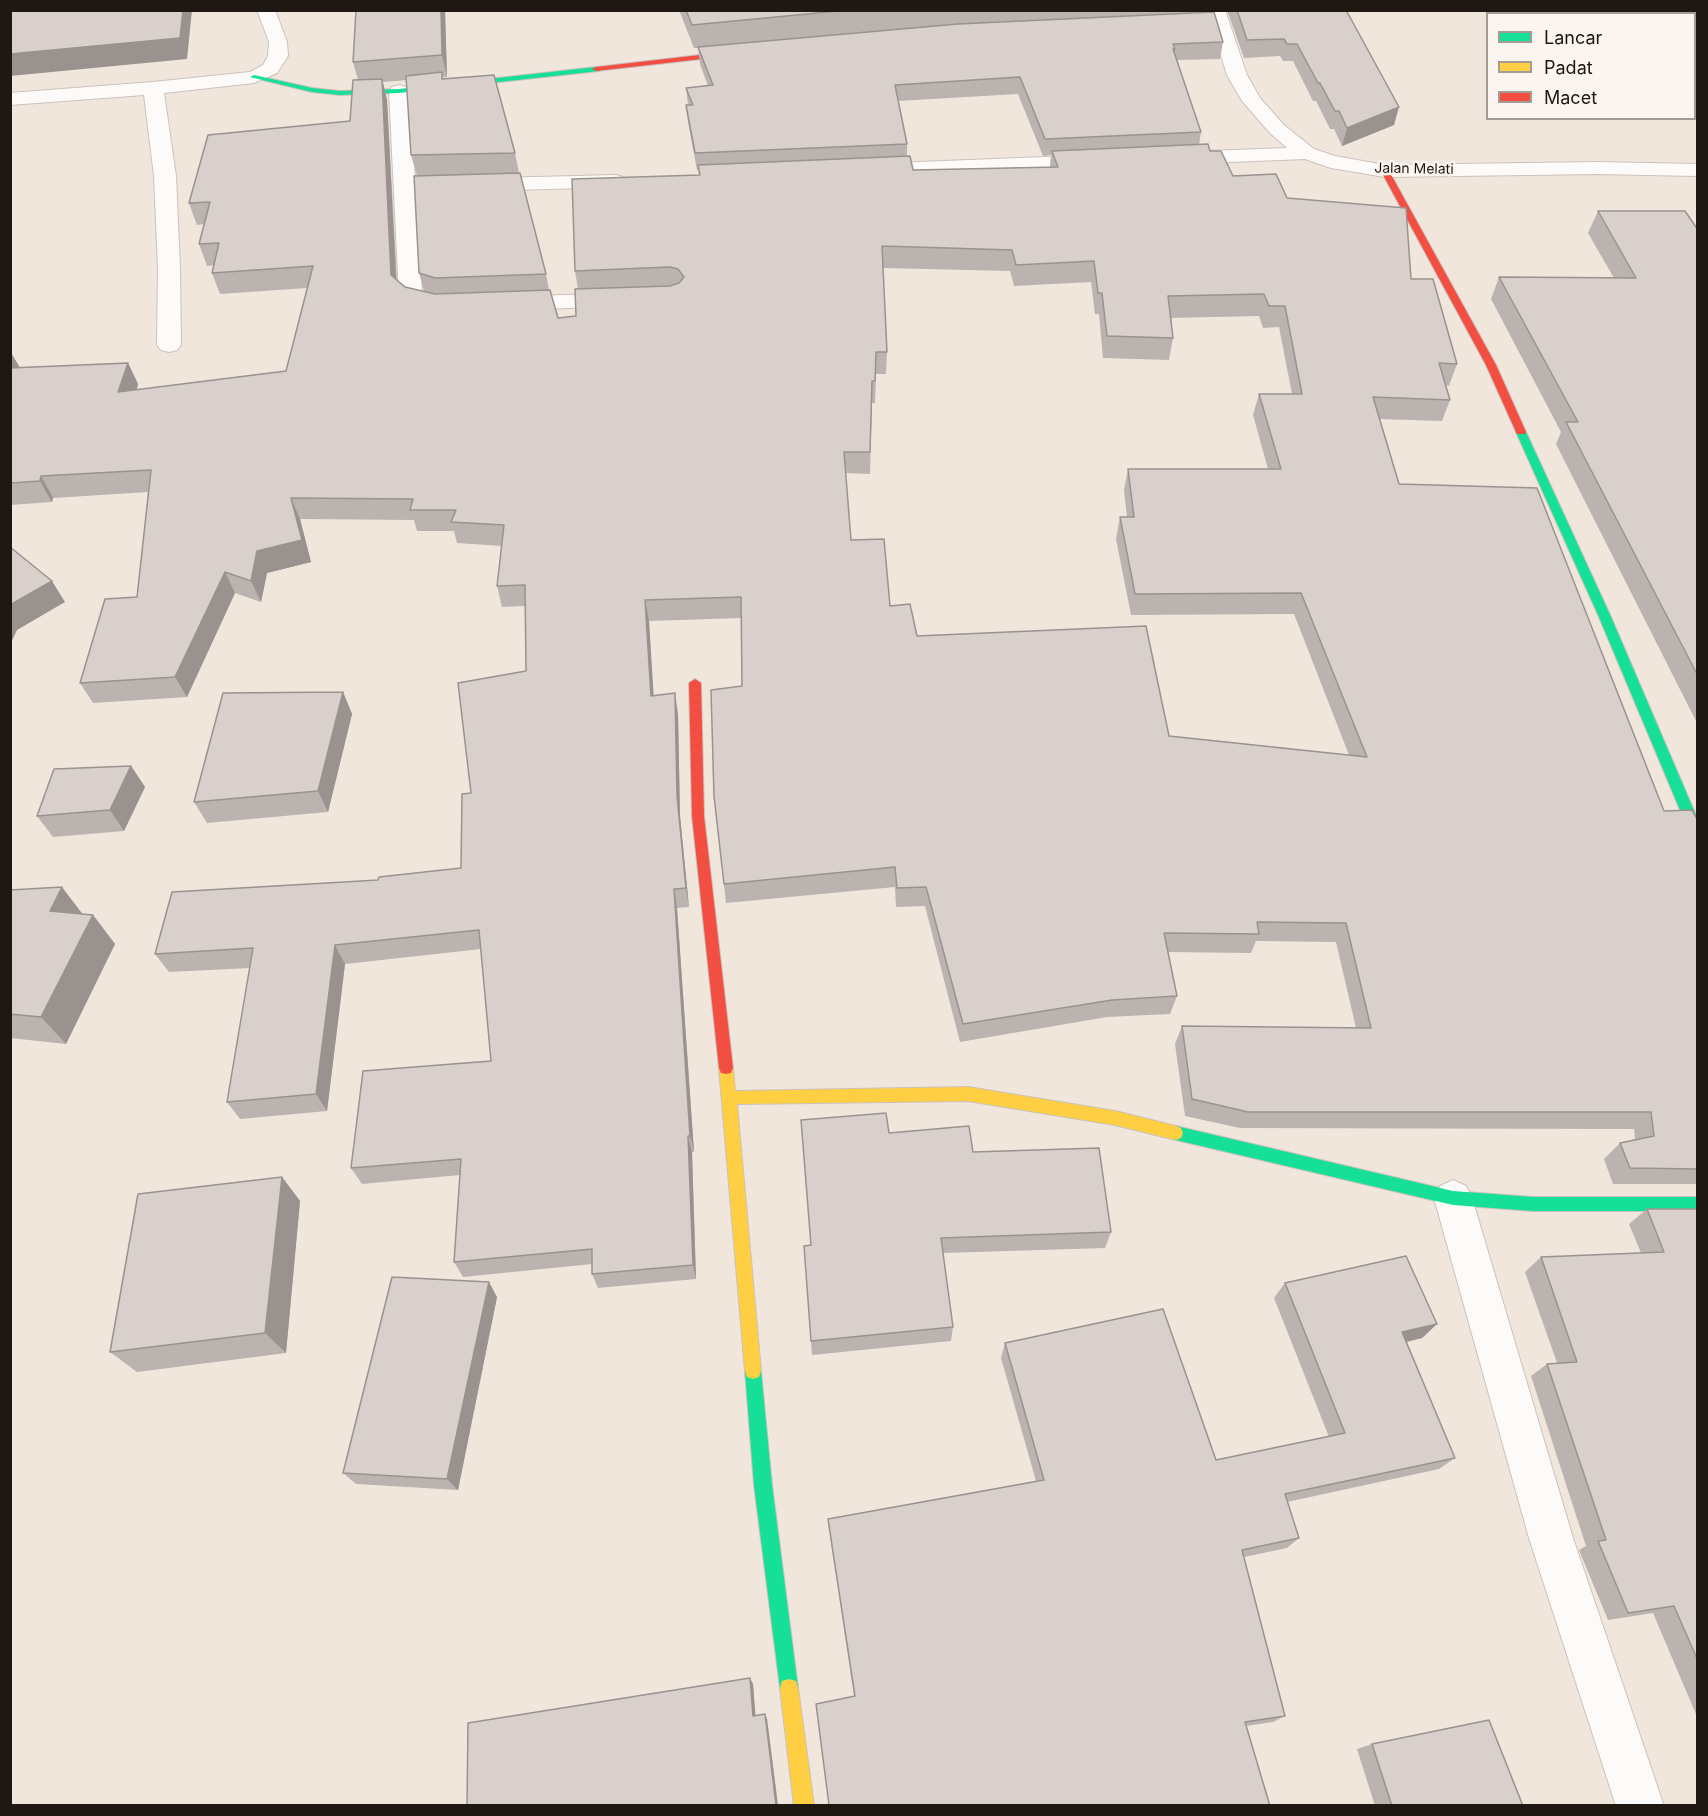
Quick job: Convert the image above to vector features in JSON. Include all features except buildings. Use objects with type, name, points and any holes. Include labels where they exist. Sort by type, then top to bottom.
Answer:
[{"type":"street","points":[[10,99],[153,88],[254,76],[270,69],[278,56],[278,42],[267,10]]},
{"type":"street","name":"Jalan Melati","points":[[1213,18],[1236,75],[1252,101],[1276,129],[1307,153],[1340,164],[1385,171],[1597,168],[1698,170]]},
{"type":"street","points":[[254,76],[312,90],[340,93],[399,91],[755,50]]},
{"type":"street","points":[[153,88],[165,176],[169,268],[169,345]]},
{"type":"street","points":[[399,91],[411,295],[419,302],[440,306],[464,305]]},
{"type":"street","points":[[1164,158],[1307,153]]},
{"type":"street","points":[[844,171],[1116,160]]},
{"type":"street","points":[[1385,171],[1491,364],[1605,616],[1698,836]]},
{"type":"street","points":[[405,187],[634,180]]},
{"type":"street","points":[[488,305],[638,300]]},
{"type":"street","points":[[695,683],[698,816],[729,1098],[763,1485],[804,1806]]},
{"type":"street","points":[[729,1098],[968,1094],[1115,1118],[1453,1198],[1543,1204],[1698,1203]]},
{"type":"street","points":[[1453,1198],[1551,1538],[1640,1806]]},
{"type":"traffic: fast","points":[[254,77],[312,90],[340,93],[399,91],[596,69]]},
{"type":"traffic: fast","points":[[1521,432],[1605,617],[1698,836]]},
{"type":"traffic: fast","points":[[1176,1133],[1453,1198],[1533,1204],[1698,1204]]},
{"type":"traffic: fast","points":[[753,1371],[763,1485],[789,1688]]},
{"type":"traffic: slow","points":[[726,1068],[753,1371]]},
{"type":"traffic: slow","points":[[729,1098],[968,1094],[1115,1118],[1176,1133]]},
{"type":"traffic: slow","points":[[789,1688],[804,1806]]},
{"type":"traffic: jam","points":[[596,69],[743,52]]},
{"type":"traffic: jam","points":[[1385,171],[1491,365],[1521,432]]},
{"type":"traffic: jam","points":[[695,683],[698,816],[726,1068]]}]
